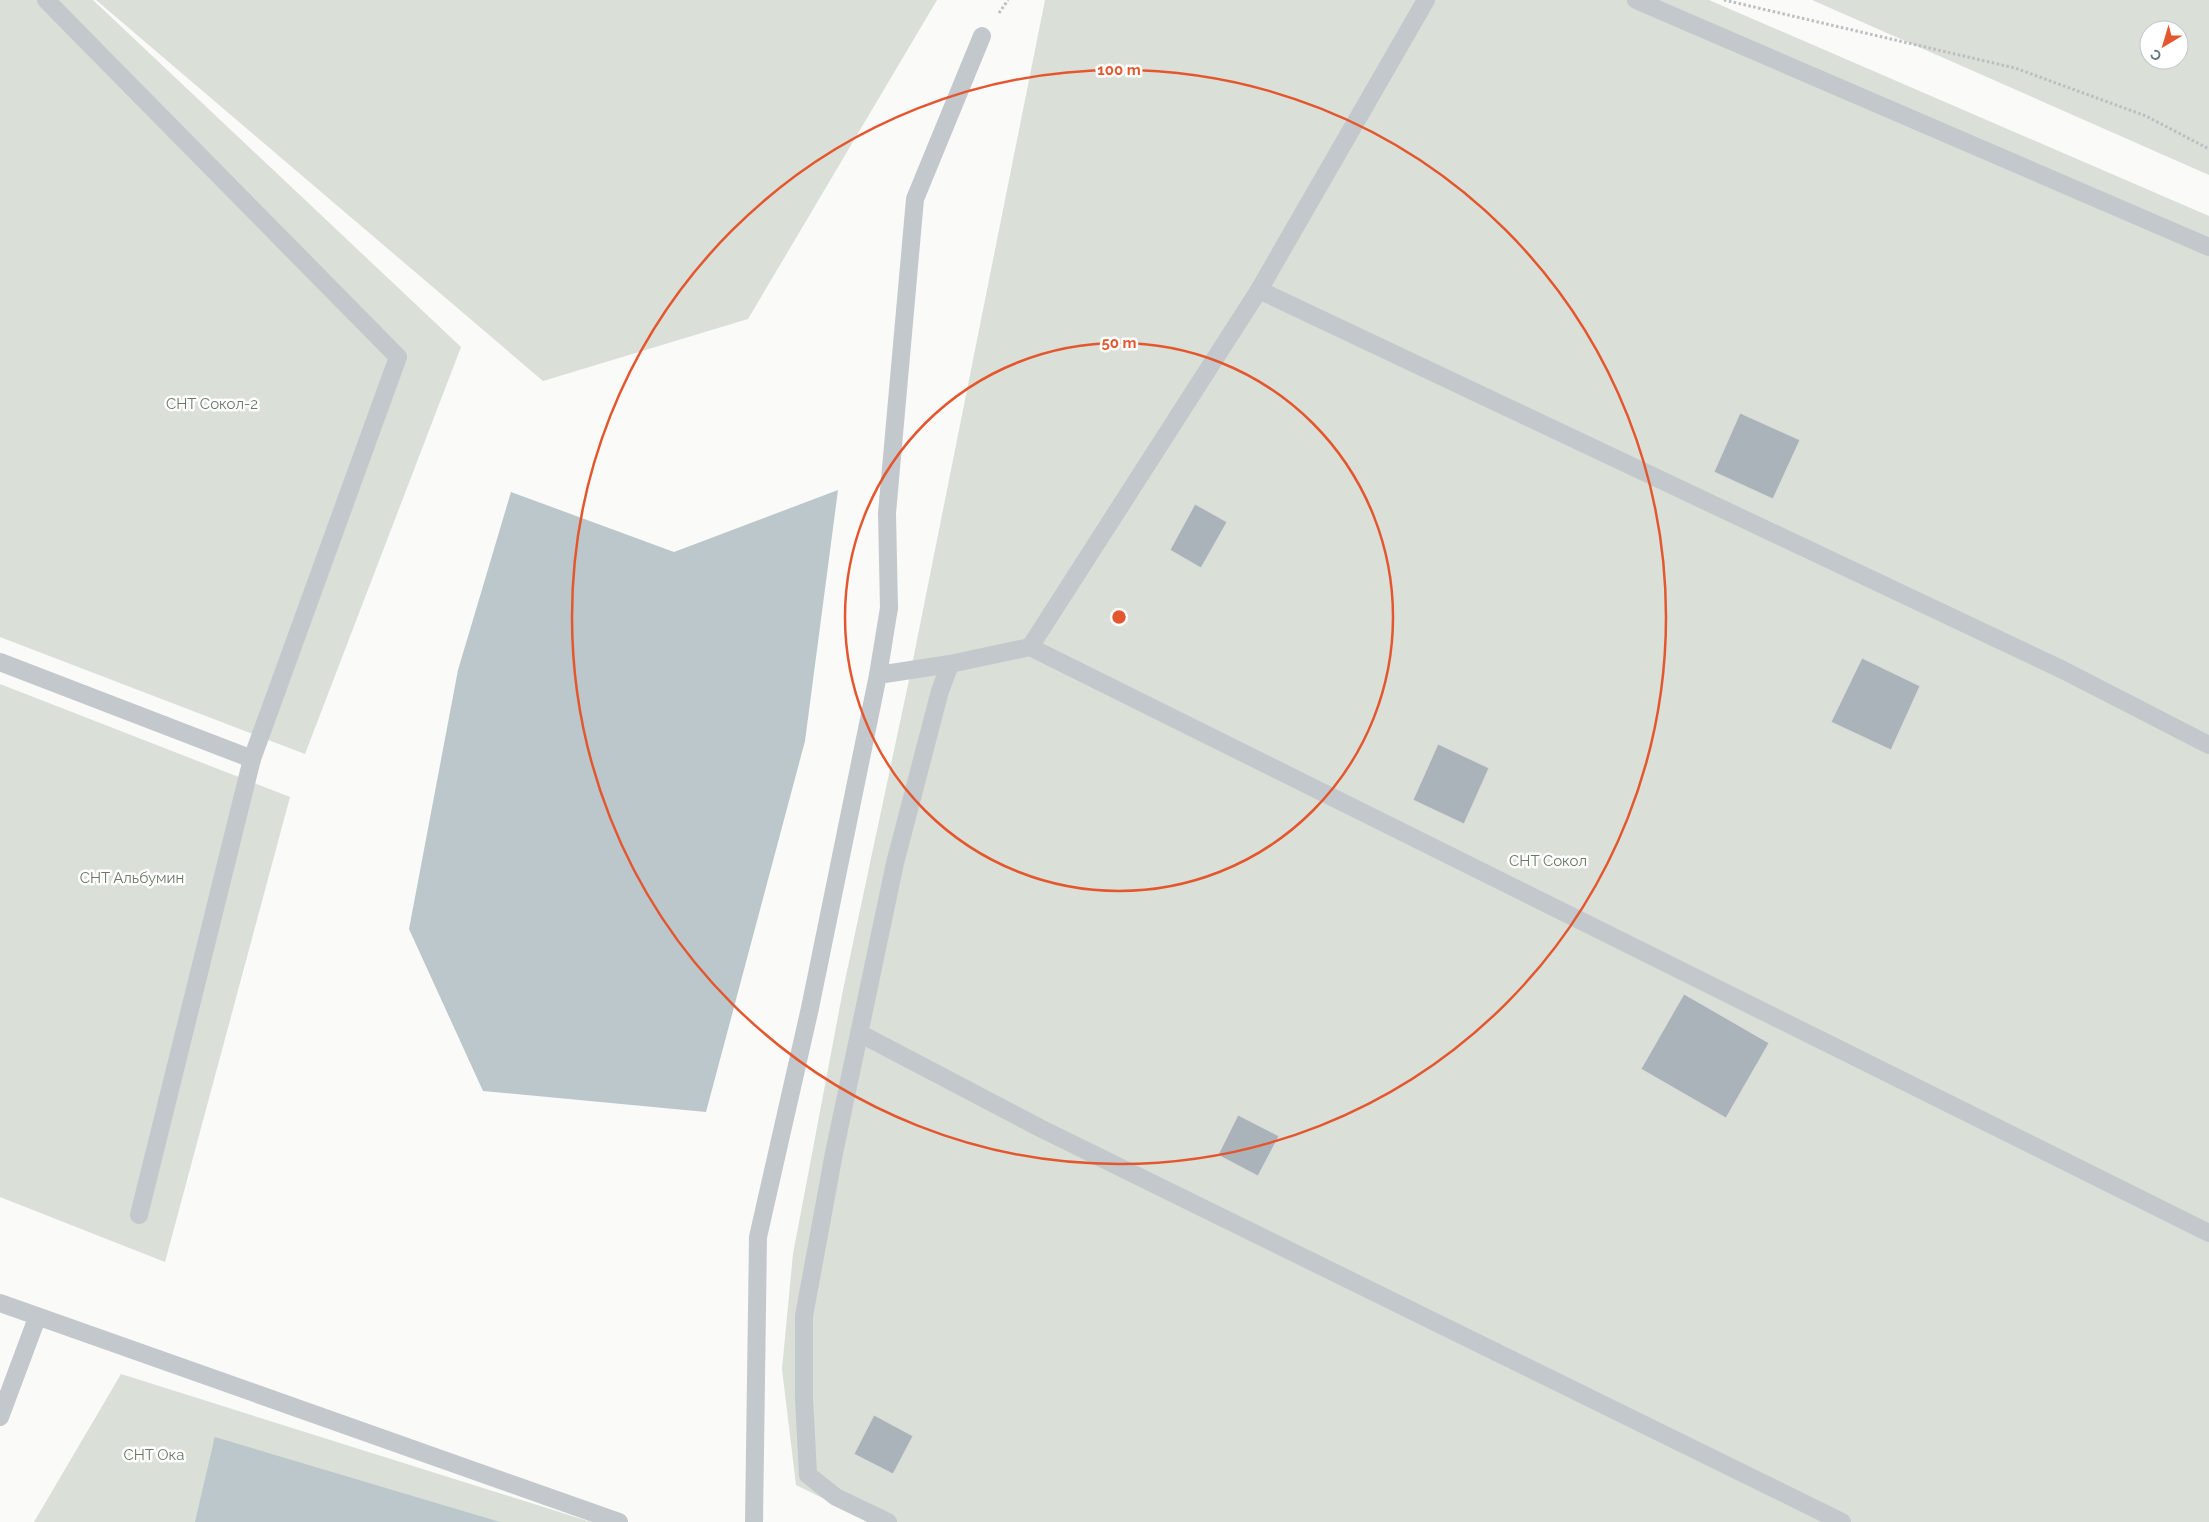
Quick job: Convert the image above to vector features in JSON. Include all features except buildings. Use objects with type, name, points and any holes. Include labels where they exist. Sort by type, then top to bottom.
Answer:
[{"type":"lane","points":[[46,0],[398,357],[252,759],[139,1215]]},
{"type":"lane","points":[[1030,647],[1259,290],[1426,0]]},
{"type":"lane","points":[[1636,0],[2209,247]]},
{"type":"lane","points":[[754,1522],[758,1237],[810,1008],[878,675],[889,608],[887,513],[915,199],[982,36]]},
{"type":"lane","points":[[1259,290],[2063,670],[2209,745]]},
{"type":"lane","points":[[878,675],[950,664],[1030,647],[2209,1233]]},
{"type":"lane","points":[[0,662],[252,759]]},
{"type":"lane","points":[[888,1522],[836,1497],[808,1475],[804,1397],[804,1316],[859,1033],[895,864],[932,719],[950,664]]},
{"type":"lane","points":[[859,1033],[1040,1128],[1842,1522]]},
{"type":"lane","points":[[0,1303],[619,1522]]},
{"type":"lane","points":[[0,1417],[38,1318]]},
{"type":"path","points":[[1724,0],[2015,68],[2146,116],[2209,149]]},
{"type":"green space","name":"СНТ Сокол-2","points":[[0,0],[93,0],[461,347],[305,754],[0,637]]},
{"type":"green space","points":[[96,0],[937,0],[748,319],[543,381]]},
{"type":"green space","name":"СНТ Сокол","points":[[1045,0],[1709,0],[2209,216],[2209,1522],[871,1522],[796,1485],[782,1369],[793,1254],[843,990],[909,680]]},
{"type":"green space","points":[[1812,0],[2209,0],[2209,175]]},
{"type":"green space","name":"СНТ Альбумин","points":[[0,684],[290,797],[165,1262],[0,1197]]},
{"type":"green space","name":"СНТ Ока","points":[[121,1374],[591,1522],[34,1522]]},
{"type":"shaded area","points":[[838,490],[805,741],[706,1112],[483,1091],[409,929],[458,670],[511,492],[674,552]]},
{"type":"shaded area","points":[[215,1437],[500,1522],[195,1522]]}]
